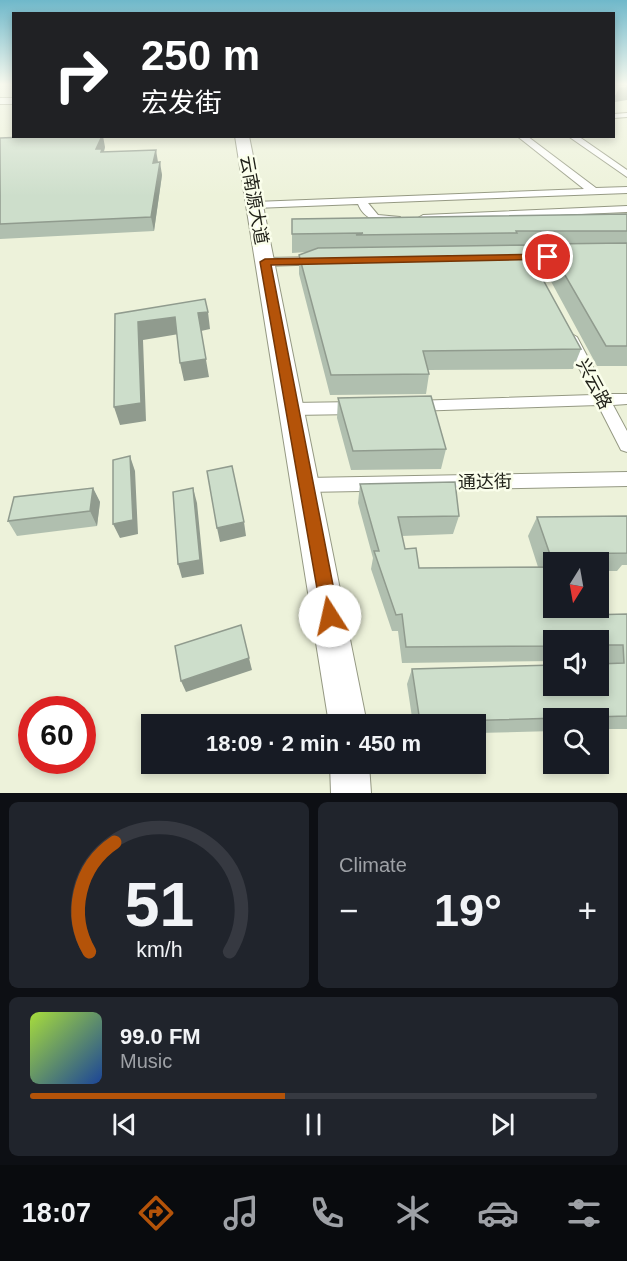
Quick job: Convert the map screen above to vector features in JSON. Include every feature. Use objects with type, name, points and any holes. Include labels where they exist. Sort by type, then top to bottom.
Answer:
[{"type":"main road","name":"云南源大道","points":[[242,138],[346,714]]},
{"type":"main road","points":[[350,774],[351,793]]},
{"type":"street","points":[[524,138],[593,191]]},
{"type":"street","points":[[576,138],[627,174]]},
{"type":"street","points":[[255,205],[627,190]]},
{"type":"street","points":[[362,201],[366,214],[385,219],[627,209]]},
{"type":"street","points":[[492,258],[531,262],[583,256]]},
{"type":"street","points":[[265,262],[340,260]]},
{"type":"street","name":"兴云路","points":[[564,326],[627,446]]},
{"type":"street","points":[[400,406],[627,399]]},
{"type":"street","points":[[292,410],[376,407]]},
{"type":"street","name":"通达街","points":[[306,485],[627,479]]},
{"type":"building","points":[[0,138],[101,138],[96,149],[102,149],[101,152],[156,150],[153,163],[160,162],[151,217],[0,224]]},
{"type":"building","points":[[627,214],[627,231],[292,234],[292,219]]},
{"type":"building","points":[[627,243],[627,346],[606,346],[547,244]]},
{"type":"building","points":[[524,245],[581,349],[423,351],[429,374],[331,375],[299,255],[318,248]]},
{"type":"building","points":[[205,299],[208,312],[198,313],[206,359],[180,363],[175,317],[138,322],[141,403],[114,407],[115,314]]},
{"type":"building","points":[[431,396],[446,449],[353,451],[338,398]]},
{"type":"building","points":[[130,456],[133,520],[113,524],[113,460]]},
{"type":"building","points":[[232,466],[244,522],[217,528],[207,471]]},
{"type":"building","points":[[455,482],[459,516],[398,517],[405,549],[416,548],[419,568],[543,567],[543,618],[609,618],[609,614],[627,614],[627,716],[609,717],[609,708],[543,708],[543,718],[486,720],[486,714],[419,714],[412,669],[543,665],[543,696],[609,696],[609,664],[624,663],[623,645],[609,645],[609,630],[543,630],[543,646],[406,647],[402,614],[396,615],[374,551],[379,551],[360,484]]},
{"type":"building","points":[[93,488],[90,511],[8,521],[14,497]]},
{"type":"building","points":[[193,488],[200,560],[178,564],[173,492]]},
{"type":"building","points":[[627,516],[627,553],[549,552],[537,517]]},
{"type":"building","points":[[241,625],[249,658],[181,681],[175,646]]},
{"type":"route","points":[[330,616],[265,262],[548,257]]}]
